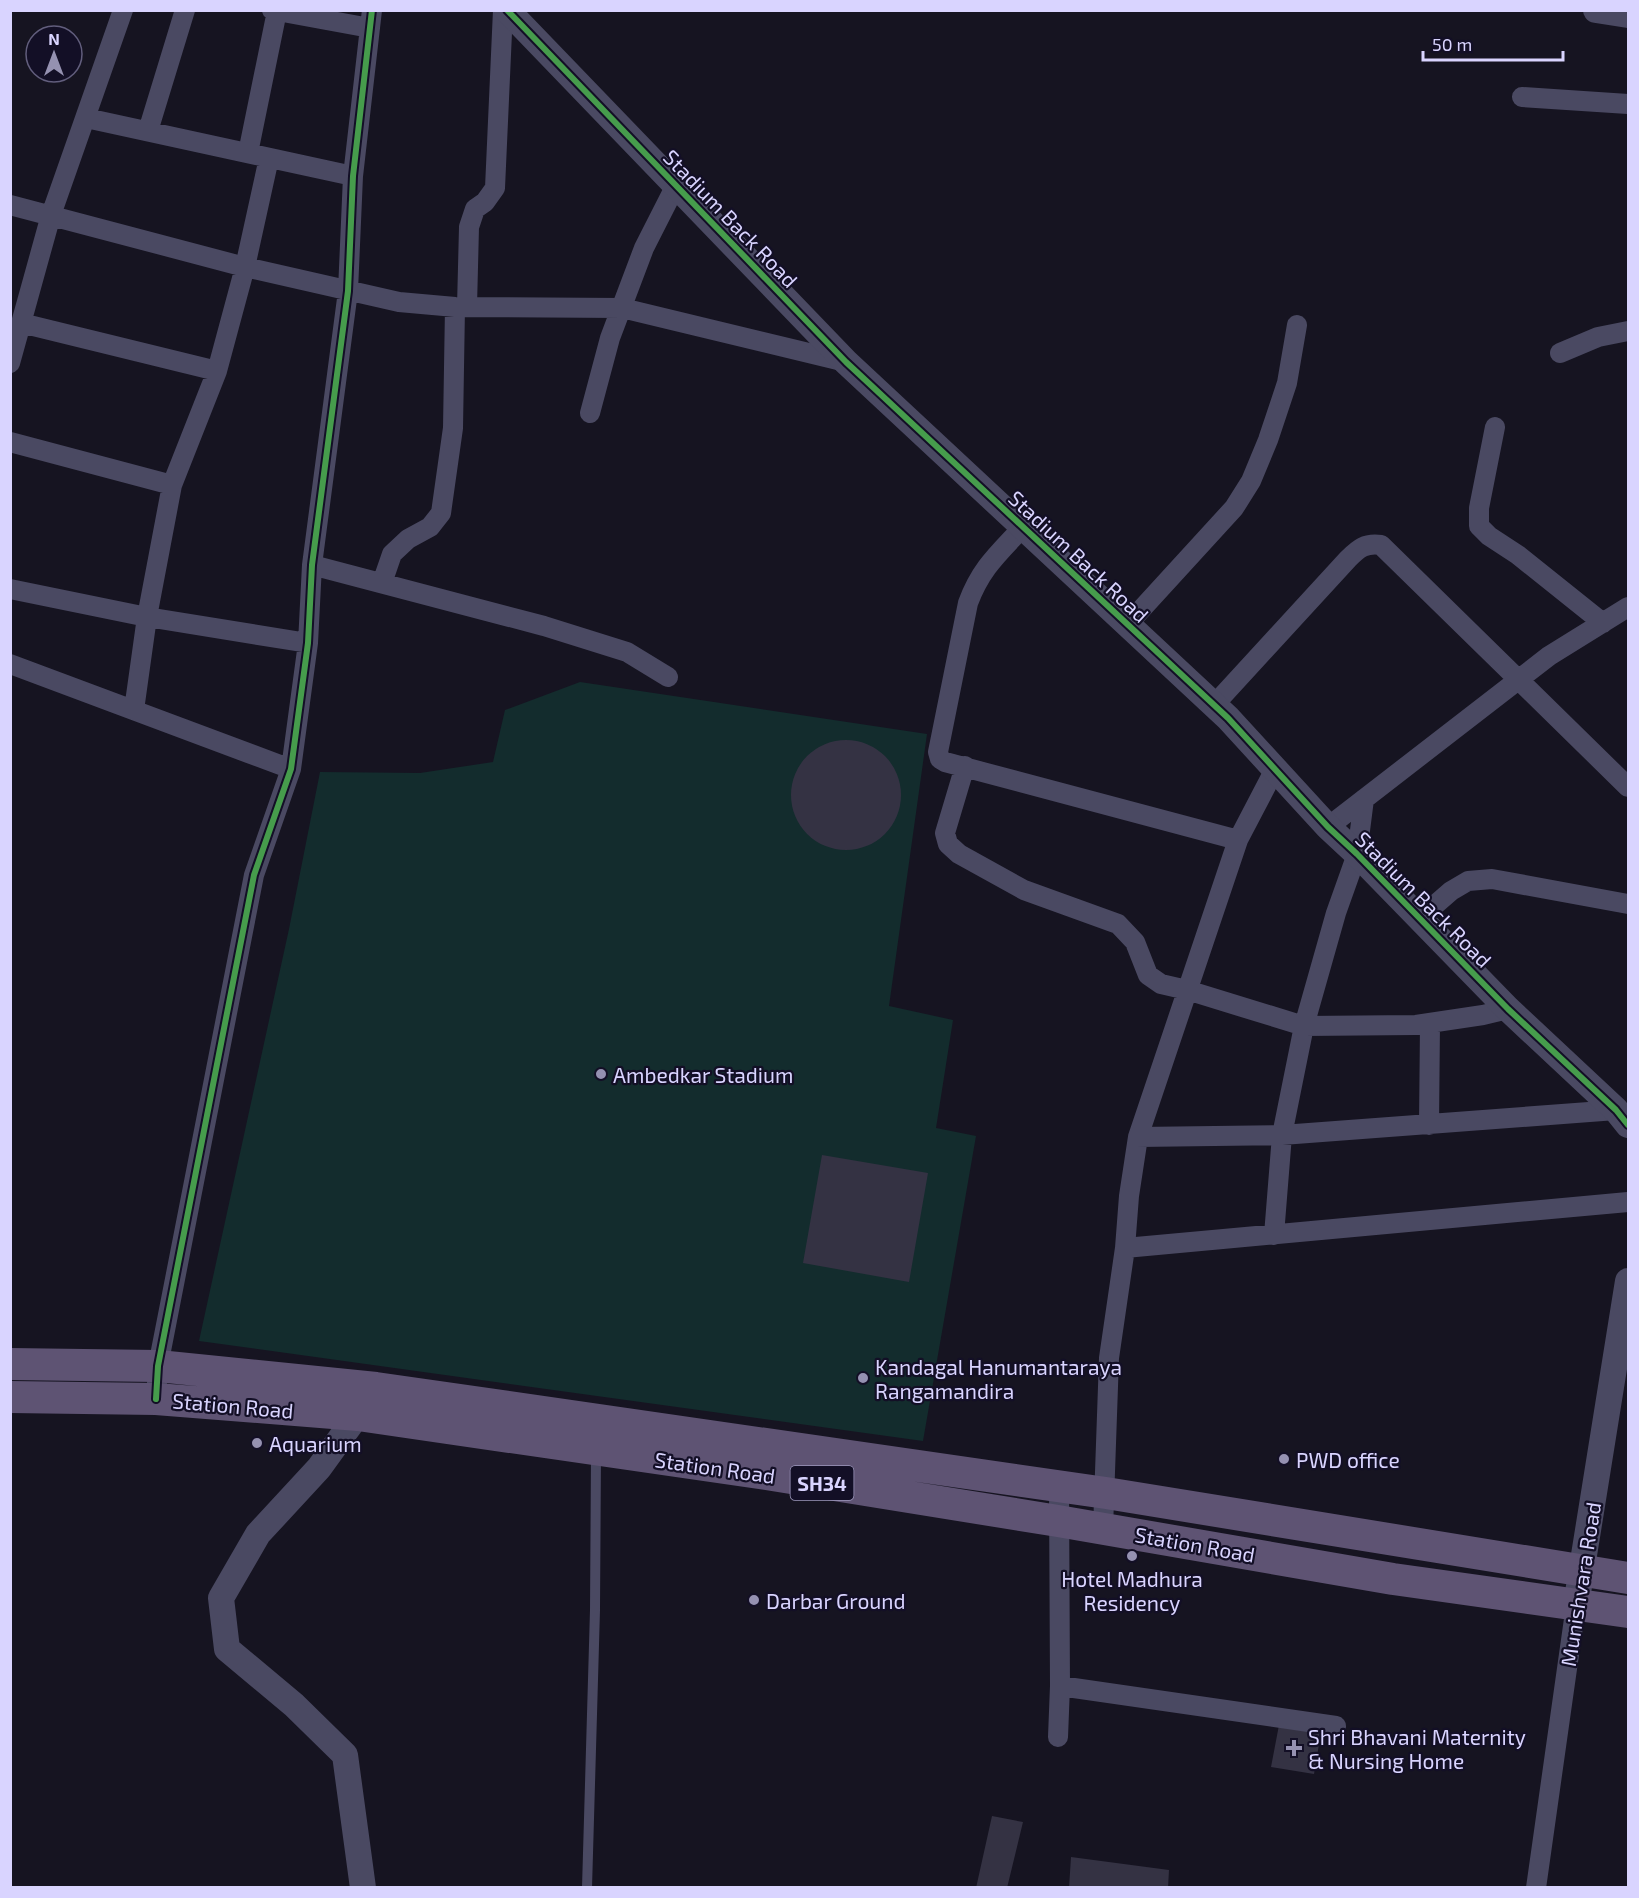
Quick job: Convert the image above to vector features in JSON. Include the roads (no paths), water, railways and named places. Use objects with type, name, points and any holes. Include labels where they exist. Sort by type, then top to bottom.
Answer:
[{"type":"main road","name":"Station Road","points":[[10,1364],[158,1366],[376,1388],[1106,1493],[1629,1578]]},
{"type":"main road","name":"Station Road","points":[[10,1397],[156,1399],[358,1415],[766,1474],[1058,1521],[1393,1579],[1629,1612]]},
{"type":"street","points":[[10,363],[51,215],[87,118],[123,10]]},
{"type":"street","points":[[148,131],[185,10]]},
{"type":"street","points":[[382,583],[392,554],[408,539],[429,527],[441,513],[453,428],[469,227],[475,209],[485,202],[495,188],[505,10]]},
{"type":"street","name":"Stadium Back Road","points":[[505,10],[846,362],[1214,705],[1328,827],[1509,1009],[1622,1118]]},
{"type":"street","points":[[1596,10],[1629,15]]},
{"type":"street","points":[[156,1399],[158,1366],[254,875],[291,769],[308,643],[312,565],[348,291],[353,176],[371,19],[274,11],[248,153]]},
{"type":"street","points":[[1522,96],[1629,104]]},
{"type":"street","points":[[87,118],[353,176]]},
{"type":"street","points":[[134,710],[147,617],[172,485],[217,371],[245,267],[269,158]]},
{"type":"street","points":[[590,413],[610,338],[644,248],[676,185]]},
{"type":"street","points":[[10,205],[245,267],[399,302],[461,307],[622,308],[846,362]]},
{"type":"street","points":[[21,323],[217,371]]},
{"type":"street","points":[[1127,625],[1234,508],[1251,481],[1268,440],[1287,383],[1297,325]]},
{"type":"street","points":[[1560,354],[1627,326]]},
{"type":"street","points":[[1496,427],[1479,508],[1479,526],[1603,623]]},
{"type":"street","points":[[10,442],[172,485]]},
{"type":"street","points":[[1023,527],[989,563],[976,582],[968,603],[938,752],[940,759],[1238,840]]},
{"type":"street","points":[[1214,705],[1362,545],[1381,545],[1629,787]]},
{"type":"street","points":[[312,565],[544,626],[627,652],[668,677]]},
{"type":"street","points":[[10,589],[147,617],[308,643]]},
{"type":"street","points":[[1328,827],[1549,656],[1629,607]]},
{"type":"street","points":[[10,664],[291,769]]},
{"type":"street","points":[[964,766],[945,833],[948,844],[959,854],[1024,890],[1118,924],[1136,942],[1148,975],[1161,984],[1304,1026],[1430,1024],[1509,1009]]},
{"type":"street","points":[[1103,1529],[1109,1358],[1138,1137],[1238,840],[1275,770]]},
{"type":"street","points":[[1274,1235],[1282,1135],[1304,1026],[1336,913],[1357,854],[1364,799]]},
{"type":"street","points":[[1420,918],[1451,891],[1468,881],[1492,879],[1629,904]]},
{"type":"street","points":[[1429,1125],[1430,1024]]},
{"type":"street","points":[[1564,1114],[1593,1088]]},
{"type":"street","points":[[1138,1137],[1282,1135],[1564,1114],[1622,1118]]},
{"type":"street","points":[[1125,1248],[1629,1202]]},
{"type":"street","name":"Munishvara Road","points":[[1536,1887],[1581,1571],[1629,1281]]},
{"type":"street","points":[[363,1887],[345,1755],[294,1705],[227,1648],[221,1598],[258,1534],[319,1468],[376,1388]]},
{"type":"street","points":[[1058,1737],[1059,1486]]},
{"type":"street","points":[[1060,1686],[1336,1726]]},
{"type":"lane","points":[[586,1887],[595,1610],[596,1450]]},
{"type":"place","name":"Ambedkar Stadium","points":[[601,1074]]},
{"type":"place","name":"Kandagal Hanumantaraya Rangamandira","points":[[863,1378]]},
{"type":"place","name":"Aquarium","points":[[257,1443]]},
{"type":"place","name":"PWD office","points":[[1284,1459]]},
{"type":"place","name":"Hotel Madhura Residency","points":[[1132,1556]]},
{"type":"place","name":"Darbar Ground","points":[[754,1600]]},
{"type":"place","name":"Shri Bhavani Maternity & Nursing Home","points":[[1294,1748]]}]
